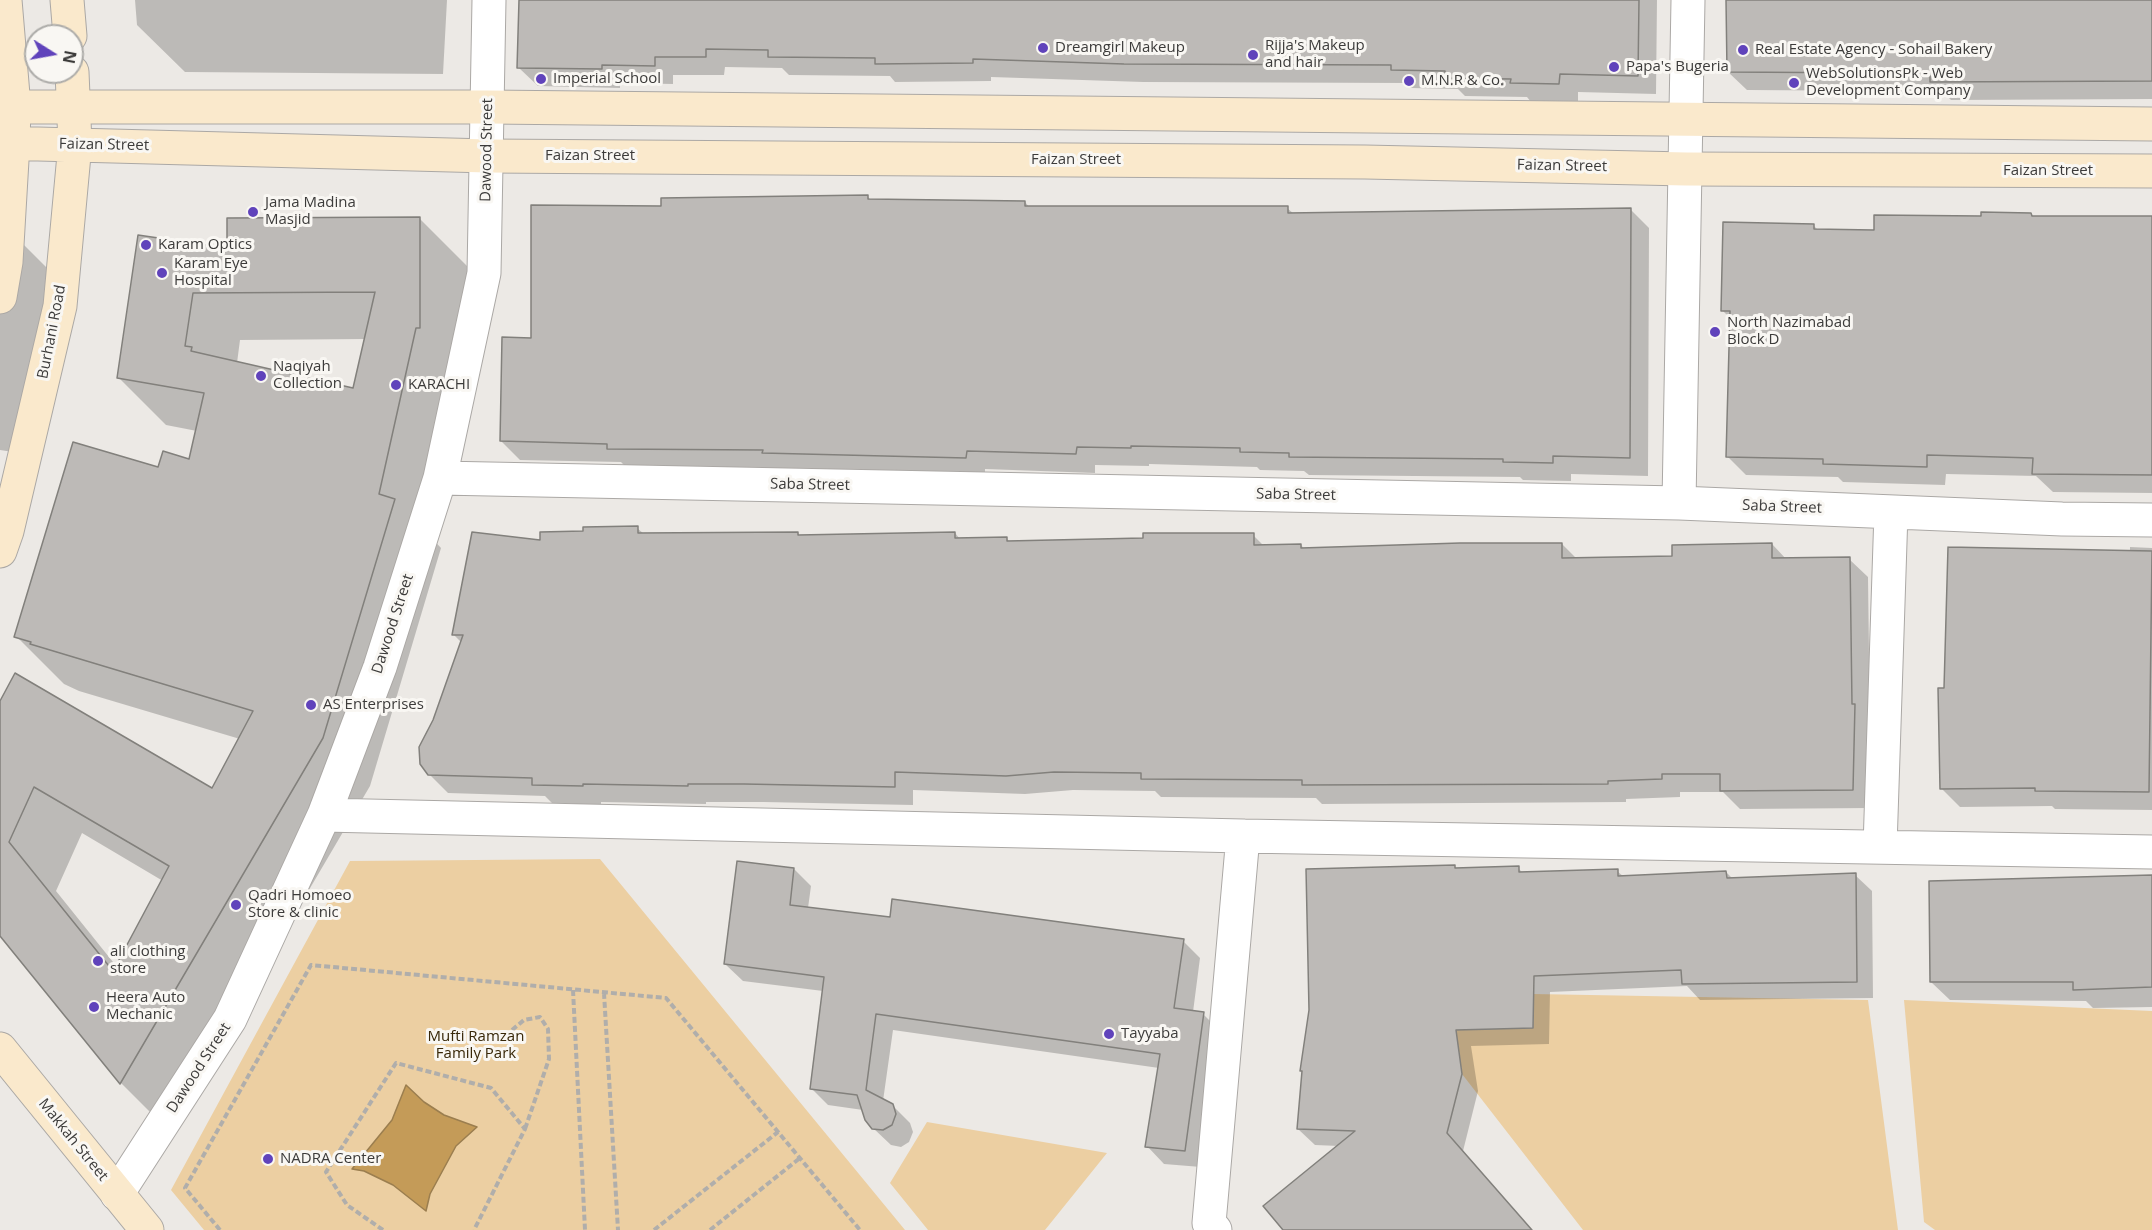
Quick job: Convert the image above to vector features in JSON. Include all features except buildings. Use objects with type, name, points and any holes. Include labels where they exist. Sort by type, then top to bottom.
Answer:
[{"type":"street","points":[[0,297],[6,262],[5,0]]},
{"type":"street","points":[[66,0],[69,24]]},
{"type":"street","name":"Dawood Street","points":[[117,1194],[230,1019],[324,815],[380,667],[440,478],[484,273],[488,156],[489,0]]},
{"type":"street","points":[[1679,503],[1688,0]]},
{"type":"street","name":"Burhani Road","points":[[0,550],[7,531],[60,306],[75,144],[72,84]]},
{"type":"street","points":[[7,107],[488,108],[2152,124]]},
{"type":"street","name":"Faizan Street","points":[[7,143],[488,156],[1365,162],[1686,169],[2152,171]]},
{"type":"street","name":"Saba Street","points":[[440,478],[1679,503],[2062,519],[2152,520]]},
{"type":"street","points":[[1880,847],[1891,512]]},
{"type":"street","points":[[324,815],[1243,836],[2152,852]]},
{"type":"street","points":[[1215,1230],[1209,1223],[1243,836]]},
{"type":"street","name":"Makkah Street","points":[[0,1049],[147,1230]]},
{"type":"path","points":[[220,1230],[185,1188],[311,965],[666,998],[860,1230]]},
{"type":"path","points":[[573,990],[585,1230]]},
{"type":"path","points":[[604,993],[618,1230]]},
{"type":"path","points":[[474,1230],[525,1130],[549,1059],[548,1029],[540,1017],[524,1020],[512,1030]]},
{"type":"path","points":[[383,1230],[347,1205],[326,1172],[396,1062],[491,1088],[525,1130]]},
{"type":"path","points":[[654,1230],[778,1132]]},
{"type":"path","points":[[710,1230],[800,1158]]},
{"type":"green space","name":"Mufti Ramzan Family Park","points":[[600,859],[905,1230],[204,1230],[171,1190],[350,861]]},
{"type":"green space","points":[[1534,994],[1868,1000],[1898,1230],[1583,1230],[1462,1074],[1456,1030],[1533,1028]]},
{"type":"green space","points":[[1904,1000],[2152,1011],[2152,1230],[1935,1230],[1924,1222]]},
{"type":"green space","points":[[927,1122],[1107,1153],[1045,1230],[928,1230],[890,1183]]},
{"type":"shaded area","points":[[406,1085],[424,1102],[444,1115],[477,1127],[456,1146],[430,1194],[426,1211],[393,1185],[364,1171],[352,1169],[392,1120]]},
{"type":"place","name":"Dreamgirl Makeup","points":[[1043,48]]},
{"type":"place","name":"Real Estate Agency - Sohail Bakery","points":[[1743,50]]},
{"type":"place","name":"Rijja's Makeup and hair","points":[[1253,55]]},
{"type":"place","name":"Papa's Bugeria","points":[[1614,67]]},
{"type":"place","name":"Imperial School","points":[[541,79]]},
{"type":"place","name":"M.N.R & Co.","points":[[1409,81]]},
{"type":"place","name":"WebSolutionsPk - Web Development Company","points":[[1794,83]]},
{"type":"place","name":"Jama Madina Masjid","points":[[253,212]]},
{"type":"place","name":"Karam Optics","points":[[146,245]]},
{"type":"place","name":"Karam Eye Hospital","points":[[162,273]]},
{"type":"place","name":"North Nazimabad Block D","points":[[1715,332]]},
{"type":"place","name":"Naqiyah Collection","points":[[261,376]]},
{"type":"place","name":"KARACHI","points":[[396,385]]},
{"type":"place","name":"AS Enterprises","points":[[311,705]]},
{"type":"place","name":"Qadri Homoeo Store & clinic","points":[[236,905]]},
{"type":"place","name":"ali clothing store","points":[[98,961]]},
{"type":"place","name":"Heera Auto Mechanic","points":[[94,1007]]},
{"type":"place","name":"Tayyaba","points":[[1109,1034]]},
{"type":"place","name":"NADRA Center","points":[[268,1159]]}]
